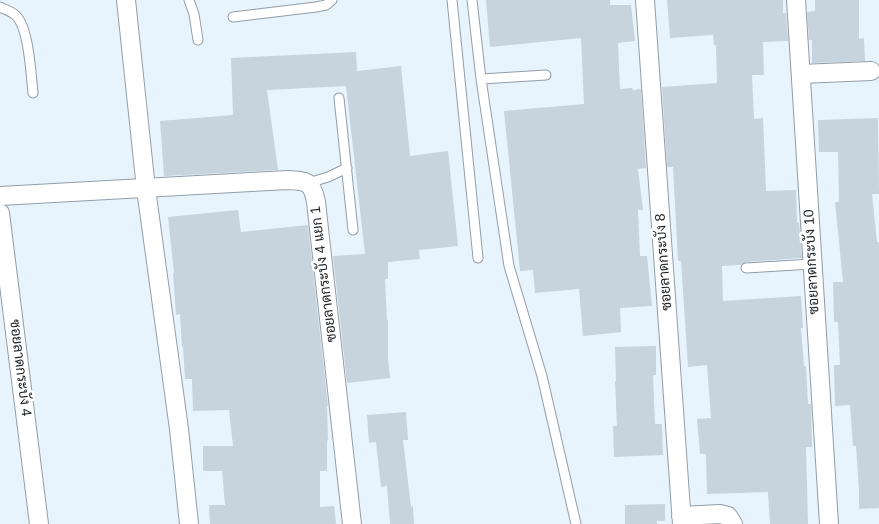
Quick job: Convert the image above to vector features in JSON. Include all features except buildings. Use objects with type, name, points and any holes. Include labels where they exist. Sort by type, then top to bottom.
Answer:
[{"type":"street","points":[[126,0],[146,189],[179,429],[189,524]]},
{"type":"street","name":"ซอยลาดกระบัง 8","points":[[646,0],[681,520]]},
{"type":"street","name":"ซอยลาดกระบัง 10","points":[[796,0],[829,524]]},
{"type":"street","points":[[801,74],[871,71]]},
{"type":"street","points":[[0,196],[287,180],[308,183]]},
{"type":"street","name":"ซอยลาดกระบัง 4 แยก 1","points":[[308,183],[314,190],[316,202],[352,524]]},
{"type":"street","name":"ซอยลาดกระบัง 4","points":[[0,213],[39,524]]},
{"type":"street","points":[[681,520],[720,514],[728,516],[733,524]]},
{"type":"lane","points":[[189,0],[194,14],[198,40]]},
{"type":"lane","points":[[233,17],[316,7],[326,5],[332,0]]},
{"type":"lane","points":[[452,0],[478,258]]},
{"type":"lane","points":[[472,0],[481,79],[509,266],[542,376],[576,524]]},
{"type":"lane","points":[[0,7],[15,14],[22,25],[28,46],[33,93]]},
{"type":"lane","points":[[481,79],[546,75]]},
{"type":"lane","points":[[339,98],[353,230]]},
{"type":"lane","points":[[308,183],[328,177],[347,168]]},
{"type":"lane","points":[[746,268],[812,264]]}]
